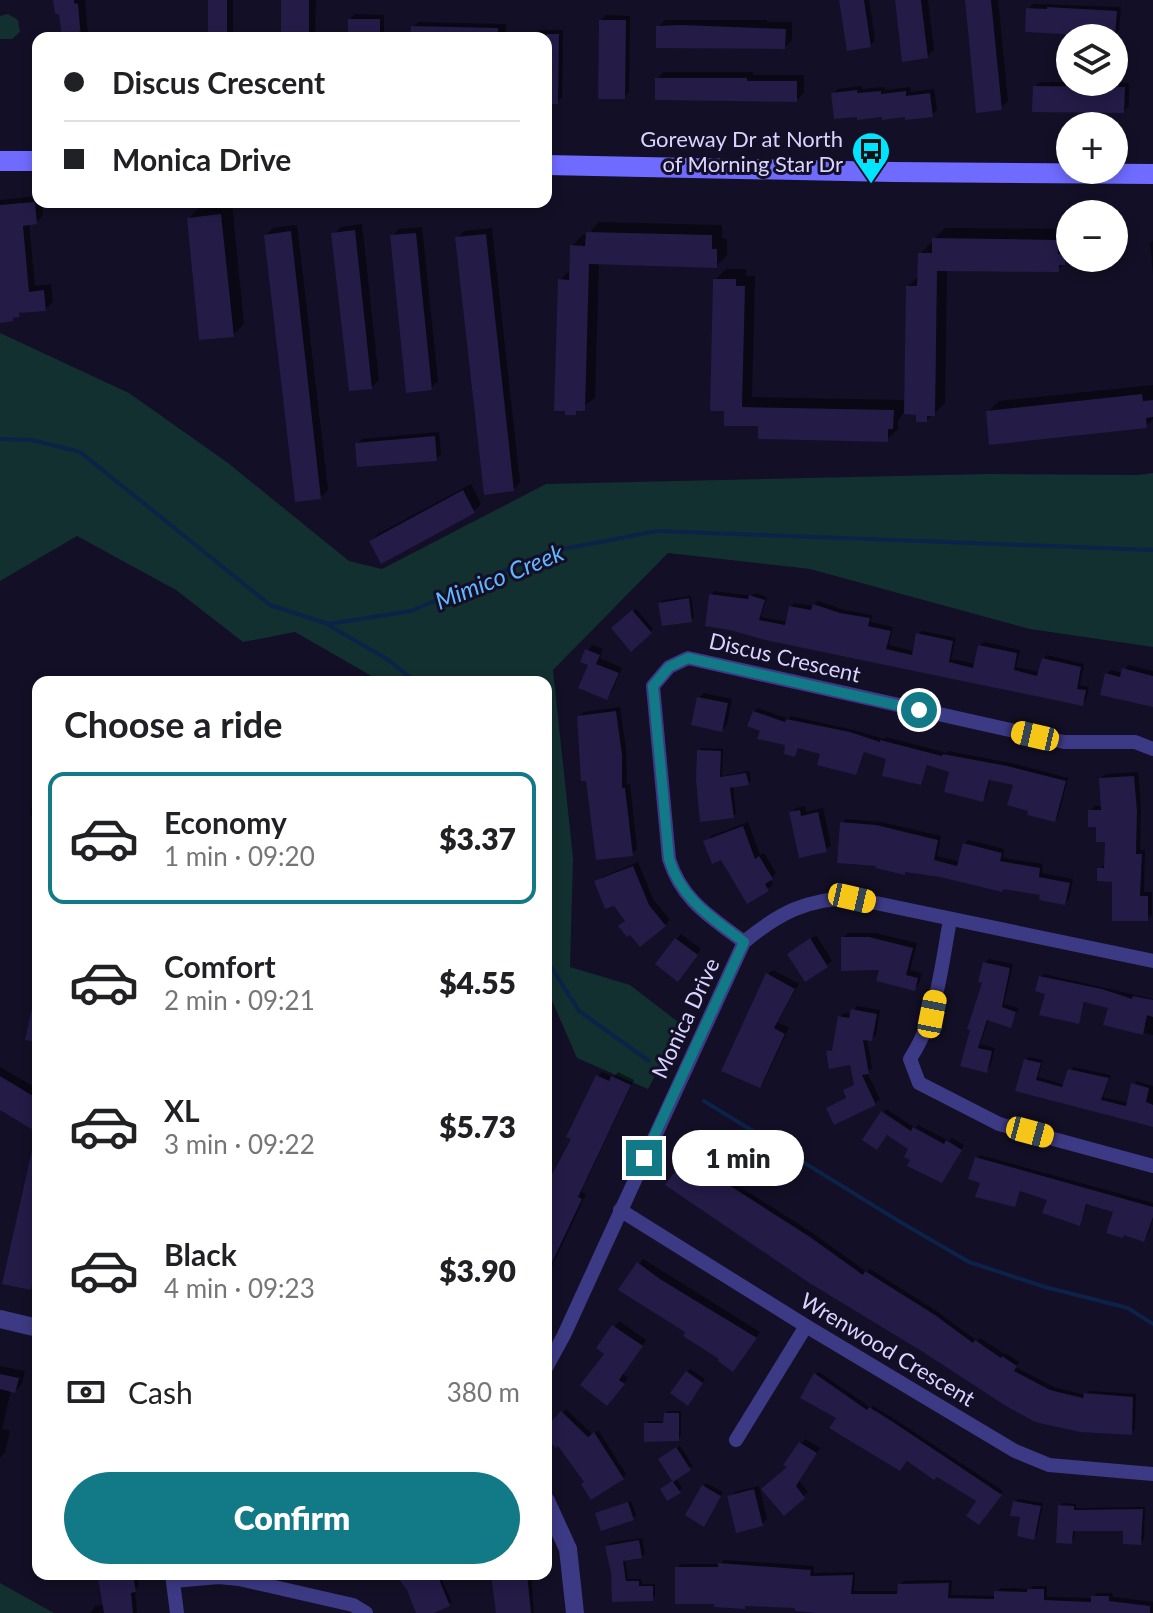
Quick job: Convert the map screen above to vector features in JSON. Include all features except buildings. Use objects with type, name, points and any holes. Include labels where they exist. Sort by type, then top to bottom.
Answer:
[{"type":"main road","points":[[0,161],[32,161]]},
{"type":"main road","points":[[552,165],[1153,174]]},
{"type":"street","name":"Discus Crescent","points":[[744,942],[698,907],[685,893],[669,859],[653,686],[669,667],[688,658],[1064,742],[1135,742],[1153,749]]},
{"type":"street","name":"Monica Drive","points":[[552,1357],[744,942],[770,920],[823,899],[852,898],[1153,961]]},
{"type":"street","points":[[950,920],[932,1014],[921,1043],[910,1059],[919,1083],[999,1124],[1153,1166]]},
{"type":"street","name":"Wrenwood Crescent","points":[[620,1210],[1015,1451],[1049,1465],[1153,1474]]},
{"type":"street","points":[[0,1319],[32,1327]]},
{"type":"street","points":[[736,1440],[806,1326]]},
{"type":"street","points":[[552,1514],[568,1549],[575,1613]]},
{"type":"street","points":[[172,1580],[177,1613]]},
{"type":"street","points":[[243,1580],[353,1605],[366,1613]]},
{"type":"green space","points":[[8,14],[18,20],[20,32],[12,39],[0,39],[0,16]]},
{"type":"green space","points":[[0,333],[129,393],[228,463],[349,561],[382,569],[546,484],[1153,473],[1153,647],[1030,629],[810,569],[668,553],[553,670],[573,858],[570,967],[630,985],[682,1025],[648,1089],[577,1058],[552,1001],[552,676],[372,676],[295,632],[243,642],[176,590],[77,536],[0,581]]},
{"type":"green space","points":[[0,1583],[54,1613],[0,1613]]},
{"type":"waterway","name":"Mimico Creek","points":[[0,439],[32,440],[80,452],[270,605],[328,624],[411,611],[548,552],[657,531],[1153,550]]},
{"type":"waterway","points":[[330,626],[387,659],[408,676]]},
{"type":"waterway","points":[[552,968],[579,1011],[649,1061]]},
{"type":"waterway","points":[[704,1101],[969,1262],[1045,1287],[1128,1308],[1153,1324]]},
{"type":"place","name":"Goreway Dr at North of Morning Star Dr","points":[[871,185]]},
{"type":"route","points":[[644,1158],[744,942],[698,907],[675,877],[669,859],[653,686],[669,667],[688,658],[919,710]]}]
